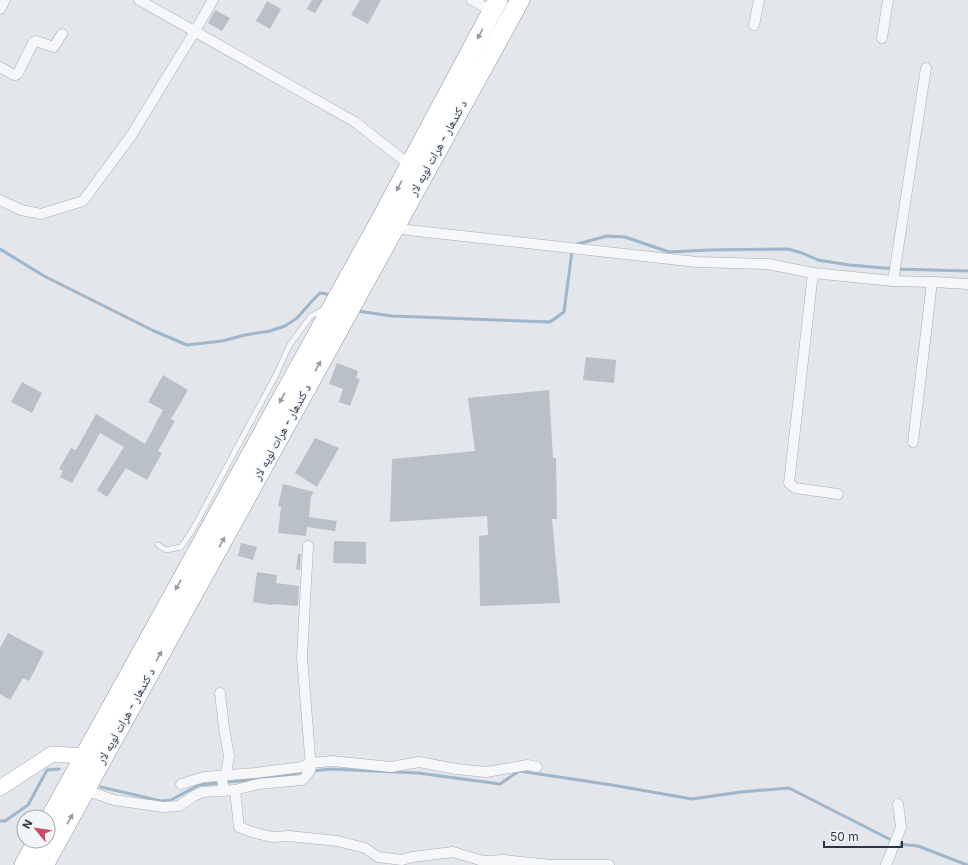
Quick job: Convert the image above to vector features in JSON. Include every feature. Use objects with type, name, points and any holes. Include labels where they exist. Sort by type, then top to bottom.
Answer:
[{"type":"highway","name":"د کندهار - هرات لويه لار","points":[[55,809],[84,756],[200,565],[388,223],[520,0]]},
{"type":"highway","name":"د کندهار - هرات لويه لار","points":[[44,865],[85,790],[334,303],[388,223],[410,165],[495,6]]},
{"type":"highway","points":[[24,865],[33,849]]},
{"type":"street","points":[[0,9],[5,0]]},
{"type":"street","points":[[139,0],[355,122],[410,165]]},
{"type":"street","points":[[0,200],[21,210],[41,214],[83,202],[131,136],[213,0]]},
{"type":"street","points":[[472,0],[495,6]]},
{"type":"street","points":[[754,25],[759,0]]},
{"type":"street","points":[[882,38],[888,0]]},
{"type":"street","points":[[0,67],[16,75],[33,43],[36,41],[54,47],[62,34]]},
{"type":"street","points":[[894,274],[926,68]]},
{"type":"street","points":[[388,223],[408,230],[697,262],[768,264],[812,272],[894,274],[932,282],[968,284]]},
{"type":"street","points":[[812,272],[789,482],[791,486],[795,488],[838,494]]},
{"type":"street","points":[[913,442],[932,282]]},
{"type":"street","points":[[181,784],[204,777],[224,783],[235,790],[258,784],[302,780],[307,776],[312,765],[309,748],[302,657],[308,546]]},
{"type":"street","points":[[220,693],[229,756],[224,783]]},
{"type":"street","points":[[0,788],[52,754],[84,756]]},
{"type":"street","points":[[85,790],[114,800],[163,807],[179,806],[202,792],[255,773],[332,761],[391,767],[419,762],[456,769],[486,772],[528,765],[537,767]]},
{"type":"street","points":[[235,790],[239,827],[272,837],[289,836],[337,841],[365,848],[378,856],[402,860],[412,857],[453,852],[484,862],[504,860],[552,865],[609,865]]},
{"type":"street","points":[[886,865],[901,827],[898,804]]},
{"type":"lane","points":[[158,545],[166,550],[180,547],[192,531],[250,425],[289,346],[311,316],[334,303]]},
{"type":"building","points":[[312,0],[323,0],[315,13],[307,9]]},
{"type":"building","points":[[360,0],[381,0],[368,24],[351,15]]},
{"type":"building","points":[[267,1],[281,9],[270,29],[256,21]]},
{"type":"building","points":[[215,10],[230,18],[222,31],[208,23]]},
{"type":"building","points":[[586,357],[616,360],[614,383],[583,380]]},
{"type":"building","points":[[337,363],[358,371],[356,378],[360,379],[350,406],[339,402],[343,389],[329,384]]},
{"type":"building","points":[[163,375],[188,390],[171,419],[175,421],[158,451],[162,453],[147,480],[126,468],[107,497],[97,490],[124,447],[100,433],[72,483],[60,477],[63,471],[59,469],[71,448],[76,450],[96,414],[145,444],[163,410],[148,402]]},
{"type":"building","points":[[22,382],[42,393],[32,413],[11,402]]},
{"type":"building","points":[[549,390],[553,458],[556,458],[557,519],[552,519],[560,603],[480,606],[479,536],[488,535],[487,516],[390,522],[392,459],[475,451],[468,398]]},
{"type":"building","points":[[315,438],[339,448],[317,487],[295,473]]},
{"type":"building","points":[[283,484],[314,492],[311,496],[309,517],[337,521],[335,531],[307,527],[306,536],[278,533],[281,507],[278,506]]},
{"type":"building","points":[[334,541],[366,542],[366,564],[333,563]]},
{"type":"building","points":[[241,543],[257,547],[253,560],[238,556]]},
{"type":"building","points":[[298,554],[301,554],[300,570],[296,569]]},
{"type":"building","points":[[257,572],[277,575],[276,583],[299,586],[298,606],[272,605],[253,602]]},
{"type":"building","points":[[8,633],[44,652],[29,681],[23,678],[10,700],[0,694],[0,648]]},
{"type":"waterway","points":[[574,245],[607,236],[625,237],[669,252],[788,249],[818,260],[849,265],[896,269],[968,271]]},
{"type":"waterway","points":[[0,249],[44,276],[154,331],[187,345],[222,341],[270,331],[285,326],[297,318],[320,293],[327,294]]},
{"type":"waterway","points":[[357,311],[392,316],[550,322],[564,312],[572,251]]},
{"type":"waterway","points":[[0,821],[5,821],[28,805],[47,770],[59,769]]},
{"type":"waterway","points":[[312,771],[330,769],[418,773],[500,784],[519,771],[692,799],[741,792],[789,788],[899,844],[918,846],[967,865]]},
{"type":"waterway","points":[[101,787],[161,801],[171,800],[199,785],[305,772]]}]
